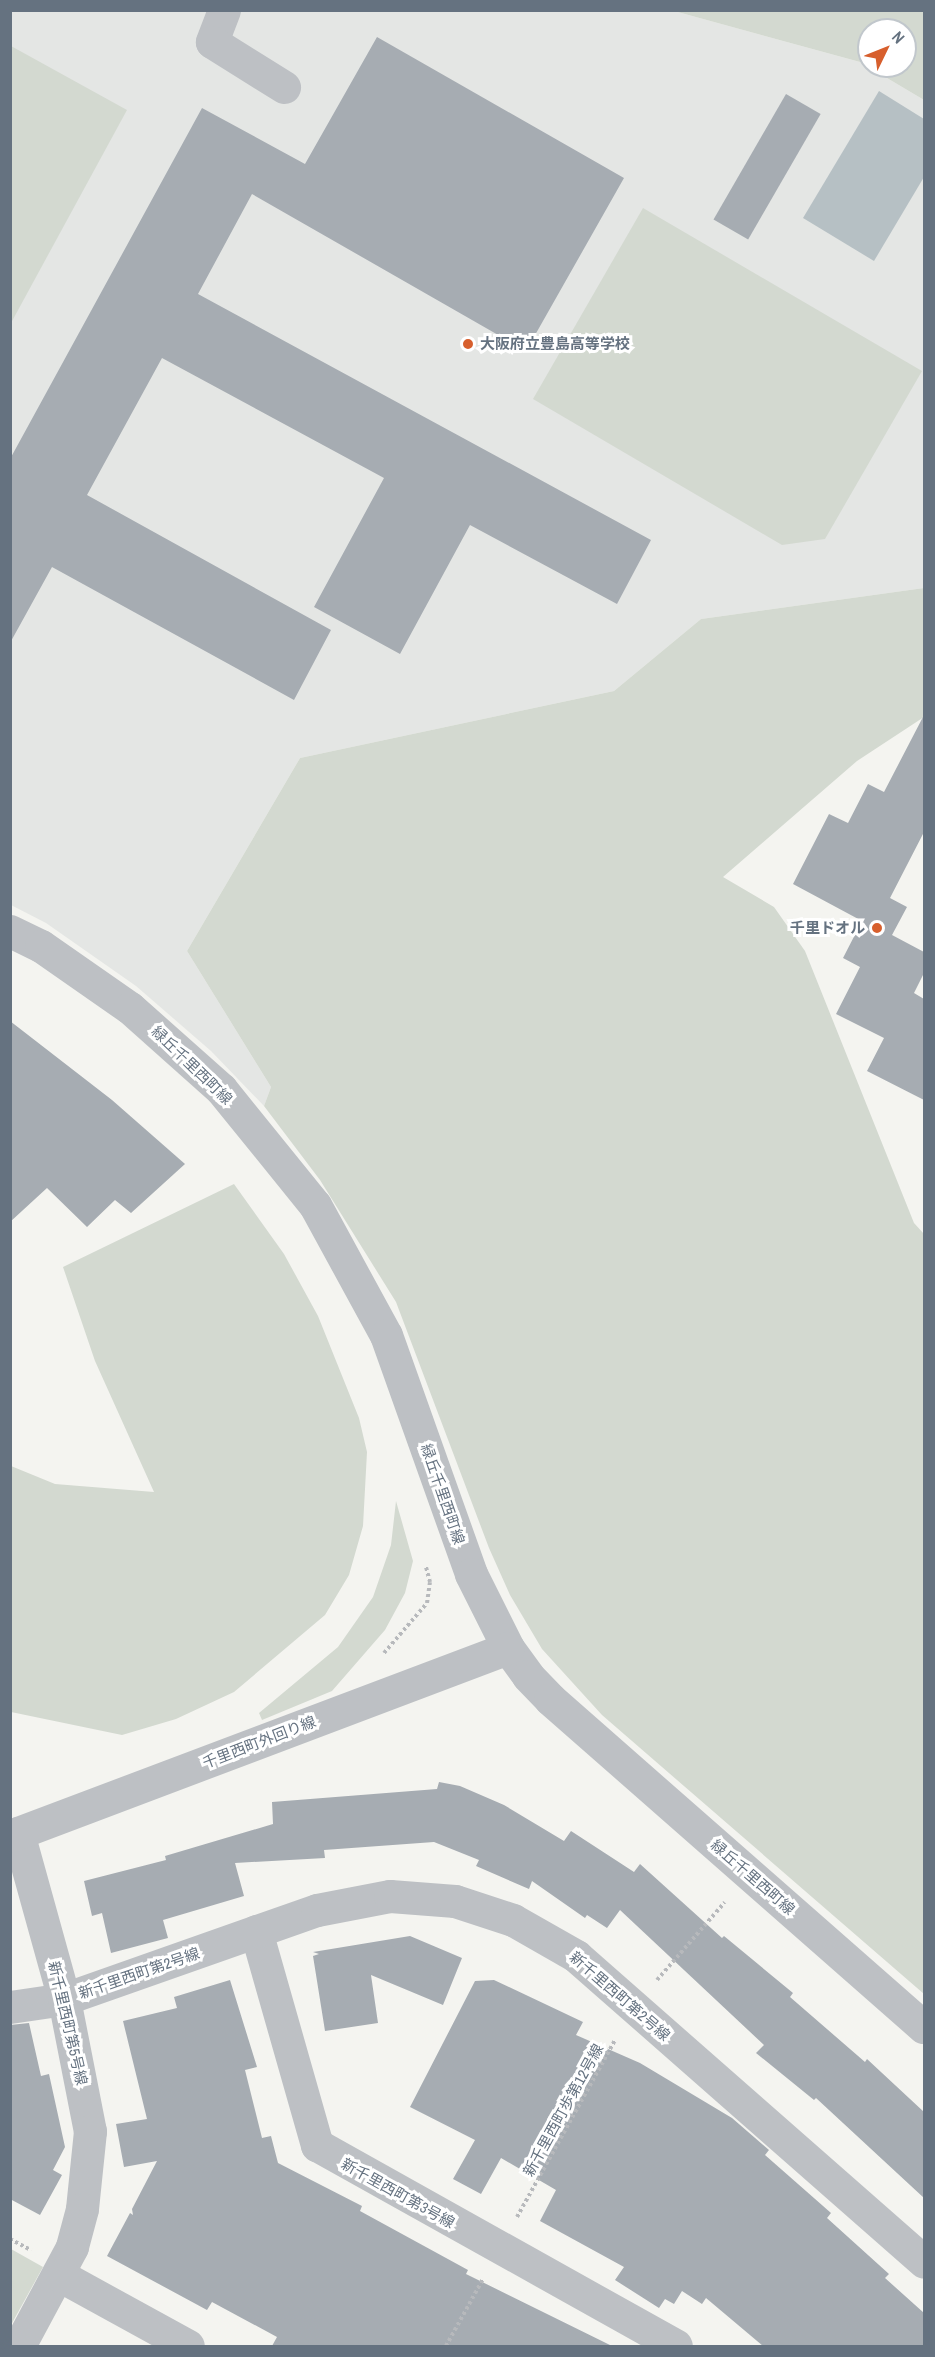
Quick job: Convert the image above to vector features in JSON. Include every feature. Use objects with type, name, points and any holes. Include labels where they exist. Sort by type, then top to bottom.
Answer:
[{"type":"street","points":[[224,10],[212,42],[284,87]]},
{"type":"street","name":"緑丘千里西町線","points":[[10,931],[41,946],[130,1008],[222,1089],[315,1205],[386,1335],[471,1574],[508,1648],[550,1699],[924,2026]]},
{"type":"street","name":"千里西町外回り線","points":[[14,1834],[508,1648]]},
{"type":"street","name":"新千里西町第5号線","points":[[14,1834],[64,1999],[90,2131],[82,2209],[59,2275],[19,2346]]},
{"type":"street","name":"新千里西町第2号線","points":[[10,2007],[64,1999],[317,1910],[390,1896],[455,1901],[513,1920],[576,1956],[924,2262]]},
{"type":"street","name":"新千里西町第3号線","points":[[256,1931],[317,2145],[676,2346]]},
{"type":"street","points":[[59,2275],[188,2346]]},
{"type":"path","points":[[377,1661],[422,1614],[427,1603],[430,1582],[425,1561]]},
{"type":"path","name":"新千里西町歩第12号線","points":[[446,2346],[633,2007],[725,1902]]},
{"type":"shaded area","name":"大阪府立豊島高等学校","points":[[10,11],[674,11],[857,61],[857,78],[887,78],[924,100],[924,588],[701,619],[614,691],[300,758],[187,951],[271,1087],[264,1106],[211,1051],[136,986],[46,923],[11,905]]},
{"type":"shaded area","points":[[674,11],[924,11],[924,100],[887,78],[917,78],[917,18],[857,18],[857,61]]},
{"type":"shaded area","points":[[11,46],[127,110],[11,323]]},
{"type":"shaded area","points":[[879,91],[924,119],[924,177],[874,261],[803,218]]},
{"type":"shaded area","points":[[643,208],[922,371],[825,539],[782,545],[533,399]]},
{"type":"shaded area","points":[[924,588],[924,717],[857,761],[723,877],[774,907],[805,951],[914,1223],[924,1234],[924,1994],[602,1715],[542,1649],[510,1595],[489,1548],[396,1302],[320,1180],[264,1106],[271,1087],[187,951],[300,758],[614,691],[701,619]]},
{"type":"shaded area","points":[[234,1184],[284,1254],[318,1316],[359,1418],[367,1452],[363,1526],[349,1575],[325,1615],[234,1692],[176,1719],[122,1735],[11,1712],[11,1466],[55,1484],[154,1492],[95,1361],[63,1267]]},
{"type":"shaded area","points":[[396,1501],[413,1561],[405,1593],[385,1630],[332,1691],[262,1720],[259,1713],[338,1647],[373,1597],[391,1545]]},
{"type":"shaded area","points":[[11,2249],[43,2267],[11,2325]]},
{"type":"building","points":[[377,37],[624,178],[526,351],[252,194],[198,294],[651,540],[617,604],[470,525],[400,654],[314,607],[384,478],[162,358],[87,495],[331,630],[294,700],[52,567],[10,643],[10,459],[202,108],[305,164]]},
{"type":"building","points":[[786,94],[821,114],[748,240],[714,220]]},
{"type":"building","name":"千里ドオル","points":[[924,715],[924,832],[890,898],[907,907],[892,935],[924,952],[924,973],[914,993],[924,999],[924,1100],[867,1071],[884,1038],[836,1014],[860,967],[843,958],[862,921],[793,884],[829,814],[848,823],[868,784],[884,792]]},
{"type":"building","points":[[10,1021],[112,1100],[185,1164],[131,1213],[115,1200],[87,1227],[47,1188],[10,1222]]},
{"type":"building","points":[[439,1782],[460,1786],[504,1805],[564,1841],[571,1831],[634,1872],[640,1864],[722,1938],[724,1936],[793,1993],[790,1997],[865,2062],[867,2059],[924,2112],[924,2198],[816,2098],[814,2100],[756,2053],[764,2045],[620,1910],[607,1928],[587,1915],[585,1918],[532,1881],[529,1889],[476,1866],[479,1860],[434,1842],[324,1850],[325,1858],[235,1863],[244,1896],[163,1920],[168,1938],[111,1953],[102,1913],[92,1916],[84,1881],[166,1860],[165,1856],[273,1824],[272,1802],[437,1789]]},
{"type":"building","points":[[410,1936],[462,1958],[443,2005],[371,1975],[378,2023],[325,2031],[313,1956],[319,1954],[313,1952]]},
{"type":"building","points":[[230,1980],[257,2067],[245,2070],[262,2138],[271,2136],[278,2163],[362,2206],[360,2211],[468,2270],[466,2274],[612,2346],[272,2346],[277,2337],[212,2302],[207,2310],[107,2256],[130,2213],[133,2215],[132,2209],[157,2161],[124,2167],[116,2124],[147,2119],[123,2021],[177,2008],[174,1997]]},
{"type":"building","points":[[494,1980],[583,2022],[576,2035],[640,2063],[732,2118],[769,2150],[765,2155],[831,2213],[827,2218],[889,2274],[885,2278],[924,2313],[924,2346],[763,2346],[706,2298],[702,2304],[682,2291],[674,2304],[665,2299],[659,2308],[615,2280],[624,2267],[540,2221],[556,2190],[501,2158],[481,2194],[453,2179],[475,2140],[410,2107],[475,1981]]},
{"type":"building","points":[[29,2023],[41,2076],[49,2074],[65,2147],[53,2170],[62,2175],[40,2215],[10,2199],[10,2025]]},
{"type":"place","name":"大阪府立豊島高等学校","points":[[468,344]]},
{"type":"place","name":"千里ドオル","points":[[877,928]]}]
